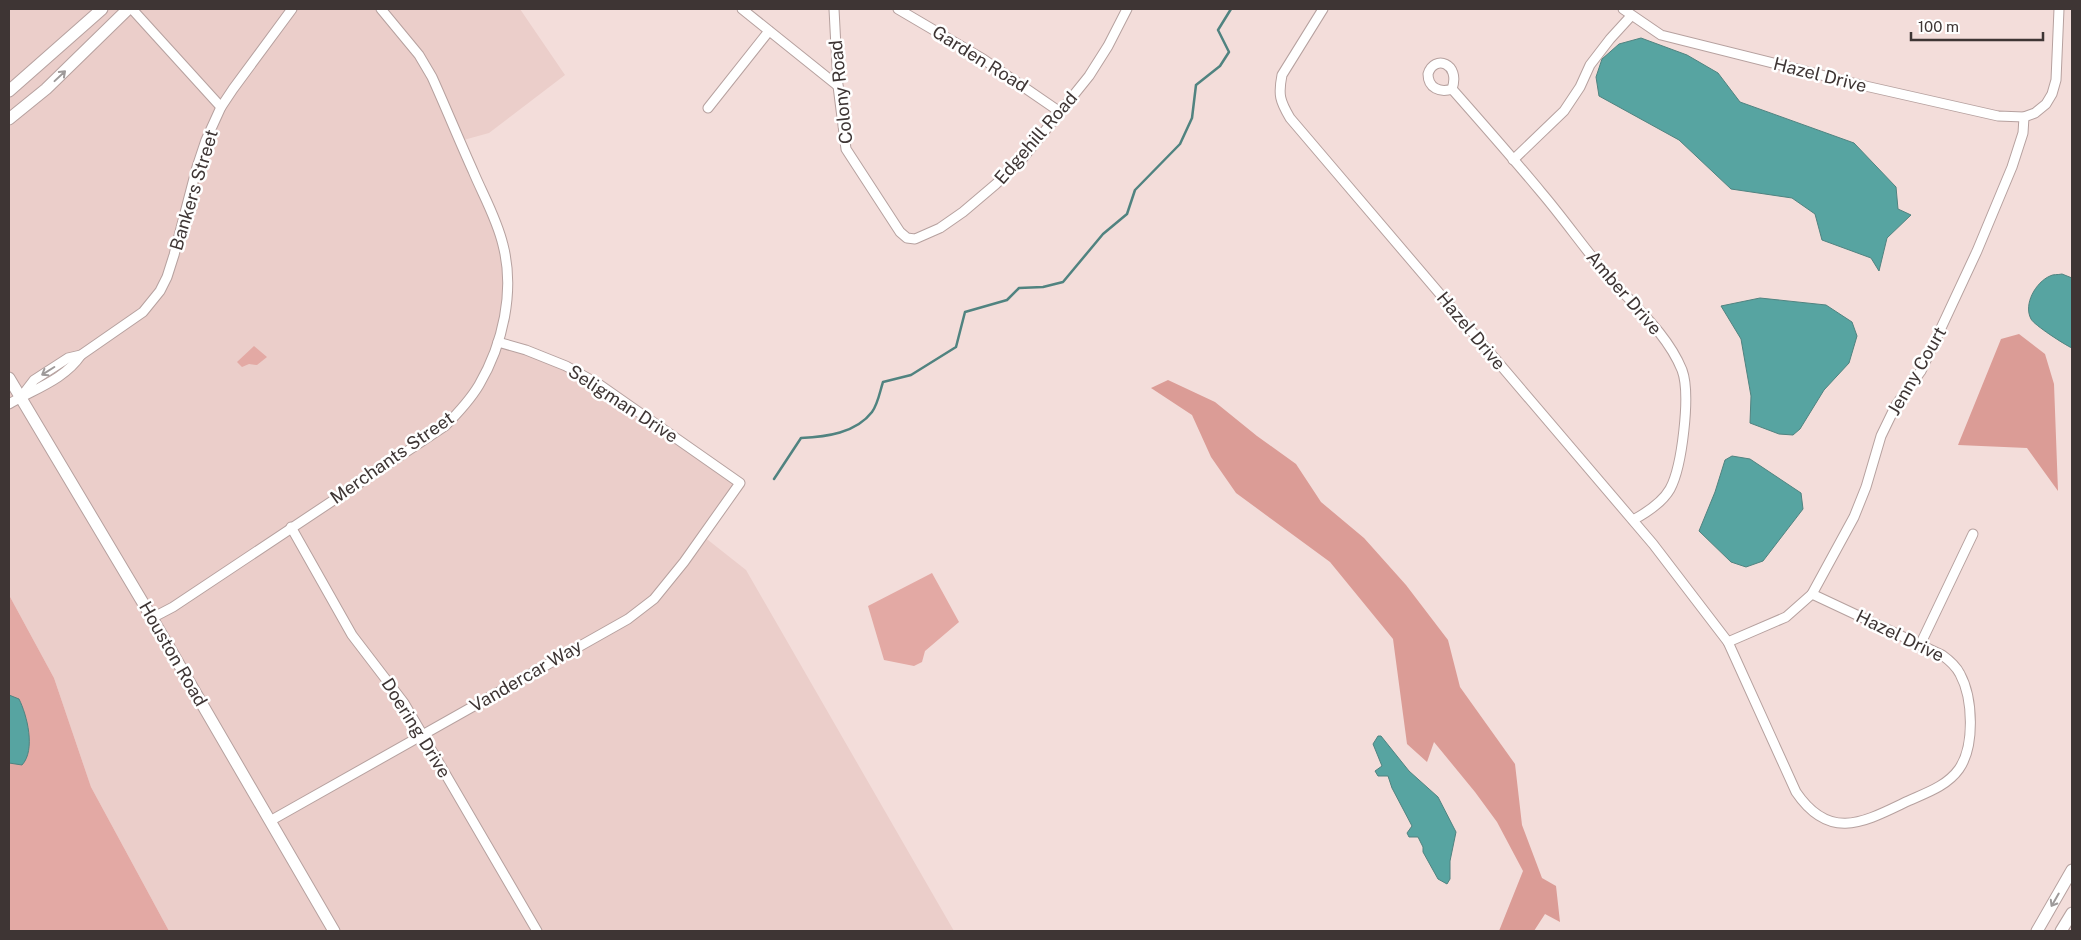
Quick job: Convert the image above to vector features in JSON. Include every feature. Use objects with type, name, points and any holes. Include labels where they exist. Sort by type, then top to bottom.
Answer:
[{"type":"main road","points":[[9,91],[102,9]]},
{"type":"main road","points":[[9,119],[46,89],[128,9]]},
{"type":"main road","name":"Houston Road","points":[[9,378],[152,618],[334,931]]},
{"type":"main road","points":[[2037,931],[2072,870]]},
{"type":"main road","points":[[2060,931],[2072,913]]},
{"type":"street","points":[[132,9],[221,107]]},
{"type":"street","name":"Bankers Street","points":[[9,404],[20,397],[34,380],[68,358],[81,355],[143,312],[160,291],[174,255],[203,149],[221,107],[292,9]]},
{"type":"street","name":"Merchants Street","points":[[152,618],[173,607],[445,426],[464,406],[479,386],[498,342],[505,312],[508,283],[503,245],[494,218],[432,77],[419,55],[381,9]]},
{"type":"street","points":[[742,9],[838,86]]},
{"type":"street","name":"Colony Road","points":[[834,9],[838,86],[846,149],[900,232],[907,238],[915,239]]},
{"type":"street","name":"Garden Road","points":[[898,9],[983,59],[1060,112]]},
{"type":"street","name":"Edgehill Road","points":[[915,239],[940,228],[963,212],[1023,158],[1089,76],[1108,46],[1127,9]]},
{"type":"street","name":"Hazel Drive","points":[[1323,9],[1282,75],[1279,87],[1280,101],[1290,118],[1632,520],[1728,642],[1796,792],[1806,807],[1817,815],[1831,821],[1847,824],[1866,821],[1935,789],[1950,779],[1959,769],[1965,758],[1970,734],[1968,696],[1960,673],[1942,655],[1812,594]]},
{"type":"street","name":"Hazel Drive","points":[[1623,9],[1661,35],[1980,112],[1998,116],[2024,117]]},
{"type":"street","points":[[2024,117],[2035,113],[2046,104],[2052,94],[2056,80],[2059,9]]},
{"type":"street","points":[[1514,160],[1564,111],[1580,87],[1590,65],[1631,16]]},
{"type":"street","points":[[708,108],[769,31]]},
{"type":"street","name":"Amber Drive","points":[[1452,89],[1514,160],[1601,268],[1660,334],[1673,353],[1682,372],[1686,391],[1686,407],[1675,477],[1669,490],[1654,506],[1632,520]]},
{"type":"street","name":"Jenny Court","points":[[1812,594],[1854,517],[1866,488],[1881,436],[1896,405],[1921,371],[1977,251],[2012,167],[2023,133],[2024,117]]},
{"type":"street","name":"Seligman Drive","points":[[498,342],[526,350],[566,366],[600,384],[740,483]]},
{"type":"street","name":"Vandercar Way","points":[[270,821],[628,619],[654,599],[684,562],[740,483]]},
{"type":"street","name":"Doering Drive","points":[[291,528],[352,635],[396,691],[537,931]]},
{"type":"street","points":[[1920,645],[1973,534]]},
{"type":"street","points":[[1728,642],[1786,618],[1812,594]]},
{"type":"shaded area","points":[[9,9],[520,9],[565,75],[489,133],[460,141],[479,186],[507,266],[498,342],[566,366],[740,483],[703,536],[746,570],[954,931],[169,931],[91,787],[54,678],[9,595]]},
{"type":"shaded area","points":[[2019,334],[2045,354],[2054,384],[2058,491],[2027,448],[1958,445],[2001,339]]},
{"type":"shaded area","points":[[254,346],[267,357],[257,365],[249,364],[242,367],[237,362]]},
{"type":"shaded area","points":[[1168,380],[1215,402],[1296,464],[1321,502],[1364,538],[1406,585],[1448,640],[1460,687],[1515,764],[1522,825],[1542,878],[1556,886],[1560,922],[1545,914],[1534,931],[1499,931],[1523,871],[1497,822],[1434,742],[1427,762],[1407,744],[1393,639],[1330,562],[1236,493],[1211,457],[1192,415],[1151,388]]},
{"type":"shaded area","points":[[932,573],[959,622],[925,651],[922,662],[914,666],[884,660],[868,606]]},
{"type":"shaded area","points":[[9,595],[54,678],[91,787],[169,931],[9,931]]},
{"type":"water","points":[[1641,38],[1687,55],[1718,73],[1740,102],[1854,143],[1896,187],[1898,209],[1911,215],[1887,238],[1879,271],[1871,258],[1822,240],[1815,214],[1792,198],[1731,189],[1679,140],[1599,96],[1596,77],[1602,59],[1619,44]]},
{"type":"water","points":[[2062,274],[2072,278],[2072,348],[2038,326],[2031,319],[2029,313],[2032,294],[2040,283],[2051,275]]},
{"type":"water","points":[[1760,298],[1826,305],[1852,322],[1857,336],[1849,363],[1824,390],[1800,429],[1793,435],[1779,434],[1750,423],[1751,396],[1741,339],[1721,306]]},
{"type":"water","points":[[1732,456],[1750,459],[1801,493],[1803,509],[1763,561],[1746,567],[1731,562],[1699,531],[1715,492],[1725,460]]},
{"type":"water","points":[[9,695],[19,699],[29,732],[29,751],[22,765],[9,763]]},
{"type":"water","points":[[1378,736],[1381,736],[1409,771],[1438,797],[1456,832],[1450,861],[1450,879],[1447,884],[1438,879],[1423,852],[1423,847],[1418,837],[1409,837],[1407,833],[1412,826],[1392,788],[1388,776],[1378,776],[1375,771],[1382,766],[1373,744]]},
{"type":"waterway","points":[[774,479],[801,438],[830,435],[858,425],[874,409],[883,382],[911,375],[956,347],[965,312],[1007,300],[1019,288],[1043,287],[1063,282],[1103,234],[1127,214],[1135,190],[1180,144],[1192,118],[1196,85],[1220,66],[1229,52],[1218,30],[1231,9]]}]
